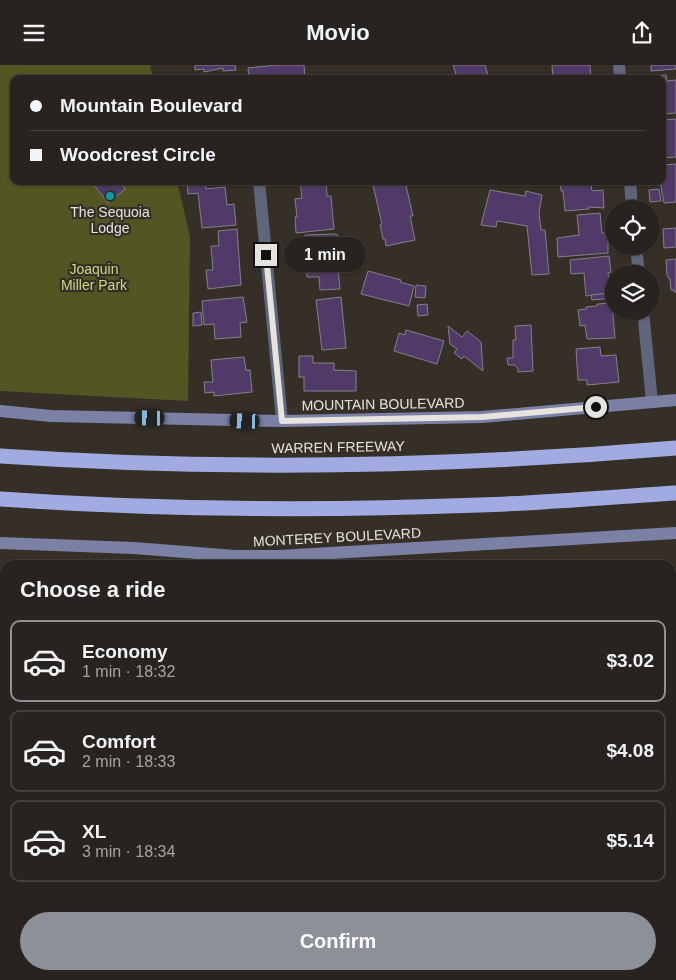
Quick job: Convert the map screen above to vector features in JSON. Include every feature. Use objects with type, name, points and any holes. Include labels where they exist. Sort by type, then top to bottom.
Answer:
[{"type":"highway","name":"WARREN FREEWAY","points":[[0,456],[61,460],[202,464],[342,464],[481,461],[676,449]]},
{"type":"highway","points":[[0,499],[59,503],[201,507],[342,508],[480,505],[676,493]]},
{"type":"street","points":[[259,185],[282,421]]},
{"type":"street","points":[[630,185],[631,200]]},
{"type":"street","points":[[644,320],[652,402]]},
{"type":"street","name":"MOUNTAIN BOULEVARD","points":[[0,411],[51,416],[282,421],[482,417],[676,400]]},
{"type":"street","name":"MONTEREY BOULEVARD","points":[[0,543],[134,548],[235,556],[270,556],[676,533]]},
{"type":"green space","name":"Joaquin Miller Park","points":[[0,65],[150,65],[152,75],[10,75],[10,185],[178,185],[190,237],[188,401],[0,391]]},
{"type":"building","points":[[195,65],[235,65],[236,70],[223,71],[223,68],[204,72],[204,69],[195,70]]},
{"type":"building","points":[[304,65],[305,75],[249,75],[248,68]]},
{"type":"building","points":[[453,65],[485,65],[488,75],[452,75],[456,74]]},
{"type":"building","points":[[552,65],[590,65],[591,75],[553,75]]},
{"type":"building","points":[[651,65],[676,65],[676,69],[651,71]]},
{"type":"building","points":[[666,75],[667,81],[676,80],[676,113],[666,114]]},
{"type":"building","points":[[676,119],[676,157],[666,158],[666,120]]},
{"type":"building","points":[[676,164],[676,202],[664,203],[661,185],[666,185],[666,165]]},
{"type":"building","name":"The Sequoia Lodge","points":[[94,185],[122,185],[125,189],[108,203]]},
{"type":"building","points":[[187,185],[206,185],[206,189],[225,187],[227,205],[234,204],[236,225],[202,228],[198,193],[188,194]]},
{"type":"building","points":[[300,185],[326,185],[327,196],[331,196],[334,229],[296,233],[295,199],[302,198]]},
{"type":"building","points":[[373,185],[406,185],[413,216],[410,216],[415,240],[386,246],[380,225],[382,224]]},
{"type":"building","points":[[560,185],[591,185],[592,191],[603,190],[604,208],[589,207],[589,209],[565,211],[563,191],[561,191]]},
{"type":"building","points":[[659,189],[661,201],[650,200],[649,190]]},
{"type":"building","points":[[490,190],[525,196],[526,191],[542,195],[539,213],[541,230],[545,230],[549,274],[532,275],[527,226],[497,221],[496,227],[481,225]]},
{"type":"building","points":[[600,213],[602,233],[605,233],[605,253],[558,257],[557,238],[579,235],[577,215]]},
{"type":"building","points":[[676,228],[676,247],[664,248],[663,229]]},
{"type":"building","points":[[237,229],[241,285],[208,289],[206,270],[213,270],[211,246],[219,246],[218,231]]},
{"type":"building","points":[[336,234],[341,238],[342,251],[334,251],[335,269],[338,269],[340,289],[320,290],[319,277],[307,277],[305,235]]},
{"type":"building","points":[[609,256],[610,265],[605,265],[605,294],[586,296],[584,273],[571,274],[570,260]]},
{"type":"building","points":[[676,259],[676,292],[674,292],[674,290],[671,290],[670,279],[667,275],[666,260]]},
{"type":"building","points":[[368,271],[401,280],[400,282],[414,286],[409,306],[361,294]]},
{"type":"building","points":[[416,285],[426,286],[425,298],[415,297]]},
{"type":"building","points":[[605,294],[605,299],[592,300],[591,295]]},
{"type":"building","points":[[243,297],[247,322],[240,323],[241,337],[215,339],[214,324],[204,325],[202,301]]},
{"type":"building","points":[[341,297],[346,348],[322,350],[316,300]]},
{"type":"building","points":[[605,303],[605,320],[613,320],[615,338],[587,339],[585,325],[580,326],[578,310],[597,306],[597,304]]},
{"type":"building","points":[[427,304],[428,315],[418,316],[417,305]]},
{"type":"building","points":[[201,312],[202,325],[193,326],[193,313]]},
{"type":"building","points":[[531,325],[533,371],[518,372],[518,368],[514,365],[508,365],[507,358],[513,358],[513,340],[516,340],[515,326]]},
{"type":"building","points":[[448,326],[462,337],[467,331],[481,342],[483,371],[464,356],[462,359],[454,353],[457,349],[450,344]]},
{"type":"building","points":[[406,330],[444,341],[437,364],[394,351],[399,333],[405,335]]},
{"type":"building","points":[[600,347],[601,356],[616,355],[619,382],[587,385],[587,380],[578,380],[576,349]]},
{"type":"building","points":[[299,356],[313,356],[313,363],[334,363],[334,370],[356,371],[356,391],[304,391],[304,377],[299,377]]},
{"type":"building","points":[[244,357],[246,370],[250,370],[252,392],[214,396],[214,392],[205,393],[204,382],[213,382],[211,360]]},
{"type":"place","name":"The Sequoia Lodge","points":[[110,196]]},
{"type":"route","points":[[266,255],[282,421],[482,417],[596,407]]}]
